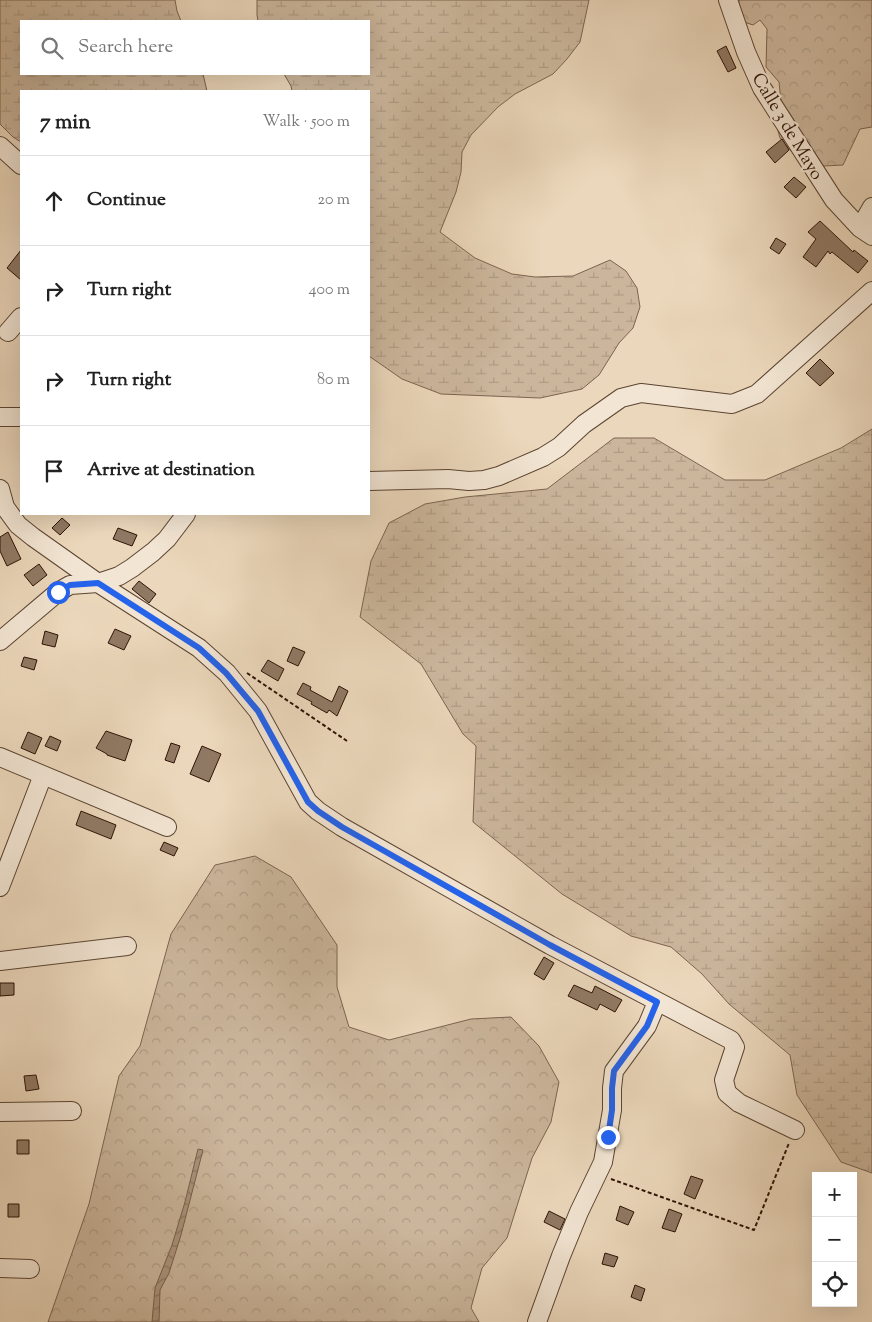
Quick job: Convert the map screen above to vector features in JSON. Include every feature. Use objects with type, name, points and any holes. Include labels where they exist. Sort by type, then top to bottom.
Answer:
[{"type":"street","name":"Calle 3 de Mayo","points":[[728,0],[746,52],[762,88],[834,200],[866,232]]},
{"type":"street","points":[[0,146],[20,164]]},
{"type":"street","points":[[866,232],[872,207]]},
{"type":"street","points":[[370,481],[448,479],[469,481],[499,476],[543,457],[559,447],[584,424],[620,398],[641,393],[732,404],[757,394],[872,291]]},
{"type":"street","points":[[8,332],[20,318]]},
{"type":"street","points":[[0,418],[20,417]]},
{"type":"street","points":[[0,489],[5,507],[18,525],[98,583],[199,648],[221,668],[258,711],[308,802],[318,811],[342,827],[550,945],[731,1040],[735,1047],[724,1080],[727,1093],[740,1103],[795,1130]]},
{"type":"street","points":[[0,641],[58,592],[70,585],[98,583],[119,576],[153,552],[167,539],[185,515]]},
{"type":"street","points":[[0,757],[166,827]]},
{"type":"street","points":[[0,887],[43,775]]},
{"type":"street","points":[[0,961],[127,946]]},
{"type":"street","points":[[537,1322],[579,1212],[603,1162],[612,1110],[614,1071],[644,1031],[657,1002]]},
{"type":"street","points":[[0,1112],[72,1111]]},
{"type":"street","points":[[0,1268],[30,1269]]},
{"type":"path","points":[[221,668],[241,669],[347,741]]},
{"type":"path","points":[[597,1174],[754,1230],[795,1130]]},
{"type":"green space","points":[[0,0],[175,0],[181,20],[20,20],[20,75],[203,75],[207,90],[20,90],[20,141],[0,124]]},
{"type":"green space","points":[[257,0],[589,0],[580,42],[567,59],[553,74],[515,94],[498,107],[471,135],[462,152],[461,172],[456,192],[440,232],[475,258],[512,274],[535,277],[573,276],[610,260],[626,271],[637,288],[640,307],[633,328],[619,343],[599,375],[582,389],[540,398],[441,394],[402,379],[370,357],[370,90],[292,90],[285,75],[370,75],[370,20],[258,20]]},
{"type":"green space","points":[[739,0],[872,0],[872,127],[860,129],[843,165],[824,166],[806,162],[790,150],[780,138],[775,120],[781,101],[779,82],[766,67],[767,29],[760,20],[753,25],[738,20]]},
{"type":"green space","points":[[872,429],[872,1173],[841,1162],[797,1095],[790,1055],[729,1004],[702,974],[671,947],[631,936],[562,894],[473,822],[476,746],[463,734],[421,664],[360,617],[371,561],[389,523],[425,504],[465,497],[547,489],[614,438],[654,438],[725,480],[765,480],[841,448]]},
{"type":"green space","points":[[255,856],[291,877],[337,945],[337,987],[349,1027],[389,1040],[471,1019],[511,1017],[539,1046],[559,1082],[551,1122],[532,1158],[507,1238],[482,1268],[471,1308],[479,1322],[48,1322],[89,1204],[119,1076],[140,1046],[171,934],[215,865]]},
{"type":"water","points":[[198,1149],[203,1150],[181,1235],[169,1273],[160,1290],[159,1322],[152,1322],[155,1288],[172,1245]]},
{"type":"building","points":[[726,46],[736,68],[728,72],[717,51]]},
{"type":"building","points":[[782,139],[789,150],[775,163],[766,152]]},
{"type":"building","points":[[794,177],[806,187],[796,198],[784,187]]},
{"type":"building","points":[[820,221],[853,252],[854,250],[868,261],[858,273],[832,252],[830,254],[828,251],[816,267],[803,257],[816,239],[808,232]]},
{"type":"building","points":[[776,238],[786,244],[779,254],[770,248]]},
{"type":"building","points":[[20,251],[20,279],[7,268]]},
{"type":"building","points":[[820,359],[834,373],[820,386],[806,373]]},
{"type":"building","points":[[62,518],[70,525],[60,535],[52,528]]},
{"type":"building","points":[[118,528],[137,535],[132,546],[113,539]]},
{"type":"building","points":[[8,532],[21,559],[7,566],[0,551],[0,537]]},
{"type":"building","points":[[39,564],[47,575],[33,586],[24,575]]},
{"type":"building","points":[[139,581],[156,594],[149,603],[132,589]]},
{"type":"building","points":[[115,629],[131,636],[124,650],[108,643]]},
{"type":"building","points":[[45,631],[58,635],[55,647],[42,644]]},
{"type":"building","points":[[293,647],[305,652],[298,666],[287,661]]},
{"type":"building","points":[[24,657],[37,660],[34,670],[21,666]]},
{"type":"building","points":[[268,660],[284,669],[278,681],[261,671]]},
{"type":"building","points":[[303,683],[311,687],[310,690],[332,702],[339,686],[348,691],[337,716],[329,710],[327,713],[297,694]]},
{"type":"building","points":[[106,731],[132,740],[125,761],[107,755],[96,748]]},
{"type":"building","points":[[28,732],[42,738],[35,754],[21,748]]},
{"type":"building","points":[[50,736],[61,741],[57,751],[45,746]]},
{"type":"building","points":[[171,743],[180,746],[174,763],[165,760]]},
{"type":"building","points":[[202,746],[221,754],[209,782],[190,774]]},
{"type":"building","points":[[81,811],[116,825],[111,839],[76,825]]},
{"type":"building","points":[[164,842],[178,848],[174,856],[160,850]]},
{"type":"building","points":[[544,957],[554,963],[544,980],[534,974]]},
{"type":"building","points":[[0,983],[14,983],[14,995],[0,996]]},
{"type":"building","points":[[574,985],[592,993],[595,986],[622,1000],[615,1012],[600,1004],[597,1010],[568,996]]},
{"type":"building","points":[[36,1075],[39,1089],[26,1091],[24,1076]]},
{"type":"building","points":[[17,1140],[29,1140],[29,1154],[17,1154]]},
{"type":"building","points":[[691,1176],[703,1180],[695,1199],[684,1194]]},
{"type":"building","points":[[8,1204],[19,1204],[19,1217],[8,1217]]},
{"type":"building","points":[[620,1206],[634,1212],[628,1225],[616,1220]]},
{"type":"building","points":[[669,1209],[682,1214],[675,1232],[662,1228]]},
{"type":"building","points":[[549,1211],[565,1219],[560,1230],[544,1222]]},
{"type":"building","points":[[605,1253],[618,1257],[614,1267],[602,1264]]},
{"type":"building","points":[[635,1285],[645,1289],[641,1301],[631,1297]]},
{"type":"route","points":[[58,592],[70,585],[98,583],[199,648],[226,673],[258,711],[308,802],[318,811],[342,827],[550,945],[657,1002],[641,1036],[614,1071],[612,1110],[608,1137]]}]
